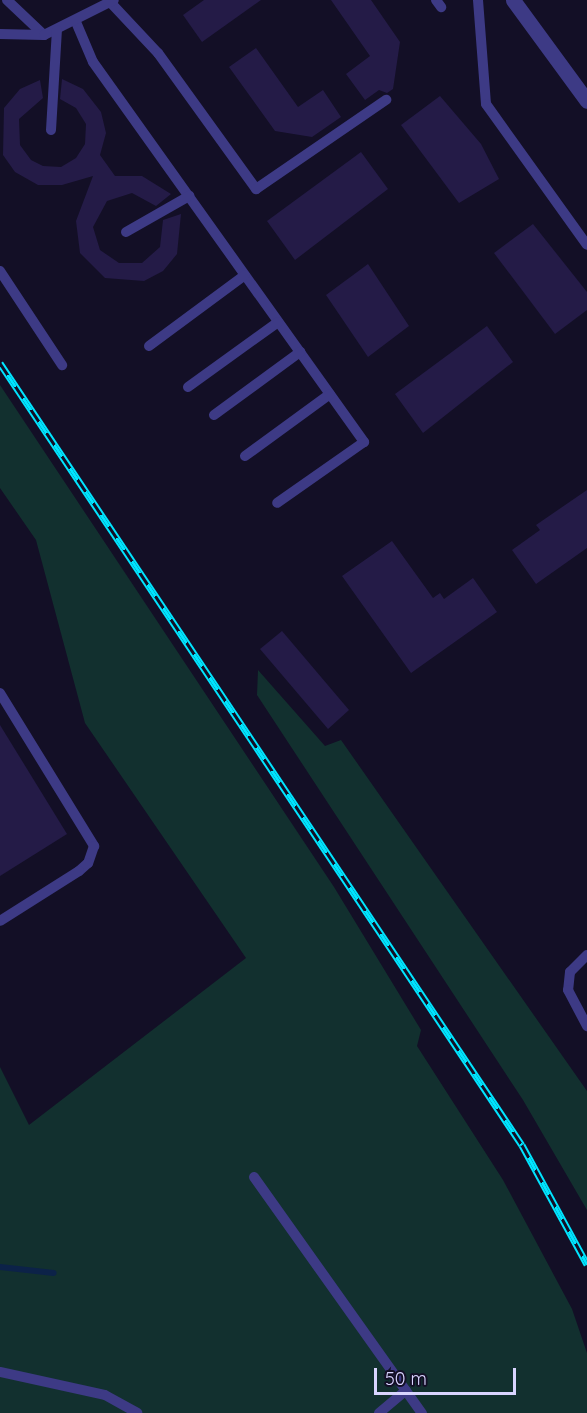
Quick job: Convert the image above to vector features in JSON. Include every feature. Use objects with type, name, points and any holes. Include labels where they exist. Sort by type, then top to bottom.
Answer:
[{"type":"street","points":[[513,0],[587,101]]},
{"type":"lane","points":[[7,0],[44,35]]},
{"type":"lane","points":[[478,0],[486,104],[587,245]]},
{"type":"lane","points":[[0,34],[44,35],[76,22],[113,1],[158,53],[256,189],[386,100]]},
{"type":"lane","points":[[76,22],[93,62],[364,442],[277,503]]},
{"type":"lane","points":[[51,130],[57,30]]},
{"type":"lane","points":[[126,232],[189,196]]},
{"type":"lane","points":[[0,271],[62,365]]},
{"type":"lane","points":[[149,346],[245,275]]},
{"type":"lane","points":[[188,387],[278,322]]},
{"type":"lane","points":[[214,415],[300,352]]},
{"type":"lane","points":[[245,456],[330,394]]},
{"type":"lane","points":[[0,693],[94,846],[88,863],[79,871],[0,921]]},
{"type":"lane","points":[[587,955],[570,972],[568,990],[587,1026]]},
{"type":"lane","points":[[254,1177],[422,1413]]},
{"type":"lane","points":[[0,1372],[105,1395],[137,1413]]},
{"type":"lane","points":[[379,1413],[406,1390]]},
{"type":"green space","points":[[0,385],[334,887],[421,1030],[417,1046],[503,1180],[572,1309],[587,1353],[587,1413],[0,1413],[0,1067],[29,1125],[246,958],[85,723],[36,540],[0,488]]},
{"type":"green space","points":[[258,670],[325,746],[341,740],[587,1091],[587,1210],[523,1100],[257,695]]},
{"type":"building","points":[[204,0],[261,0],[202,42],[183,15]]},
{"type":"building","points":[[331,0],[371,0],[400,42],[393,89],[387,93],[379,90],[365,100],[346,74],[370,56]]},
{"type":"building","points":[[256,48],[298,107],[323,90],[341,117],[312,137],[275,131],[229,67]]},
{"type":"building","points":[[62,79],[83,89],[101,112],[106,133],[100,155],[115,176],[142,176],[171,194],[156,206],[132,193],[107,201],[93,227],[100,250],[119,263],[142,263],[160,247],[163,220],[181,214],[177,254],[163,271],[144,281],[105,278],[80,253],[76,221],[93,176],[62,185],[38,185],[15,172],[3,155],[4,108],[20,89],[40,80],[43,98],[19,119],[20,145],[31,160],[43,166],[61,167],[76,158],[85,144],[86,124],[76,108],[60,99]]},
{"type":"building","points":[[440,96],[481,144],[499,179],[459,203],[401,125]]},
{"type":"building","points":[[361,152],[388,189],[295,260],[267,221]]},
{"type":"building","points":[[533,224],[587,292],[587,310],[555,334],[494,253]]},
{"type":"building","points":[[368,264],[409,326],[368,357],[326,295]]},
{"type":"building","points":[[487,326],[513,362],[423,433],[395,394]]},
{"type":"building","points":[[587,490],[587,548],[536,584],[512,550],[540,530],[536,525]]},
{"type":"building","points":[[392,541],[433,598],[440,593],[444,599],[473,578],[497,612],[411,673],[342,576]]},
{"type":"building","points":[[282,631],[349,710],[328,729],[260,649]]},
{"type":"building","points":[[0,725],[67,834],[0,876]]},
{"type":"waterway","points":[[0,1267],[54,1273]]},
{"type":"railway","points":[[0,363],[522,1145],[587,1264]]}]
